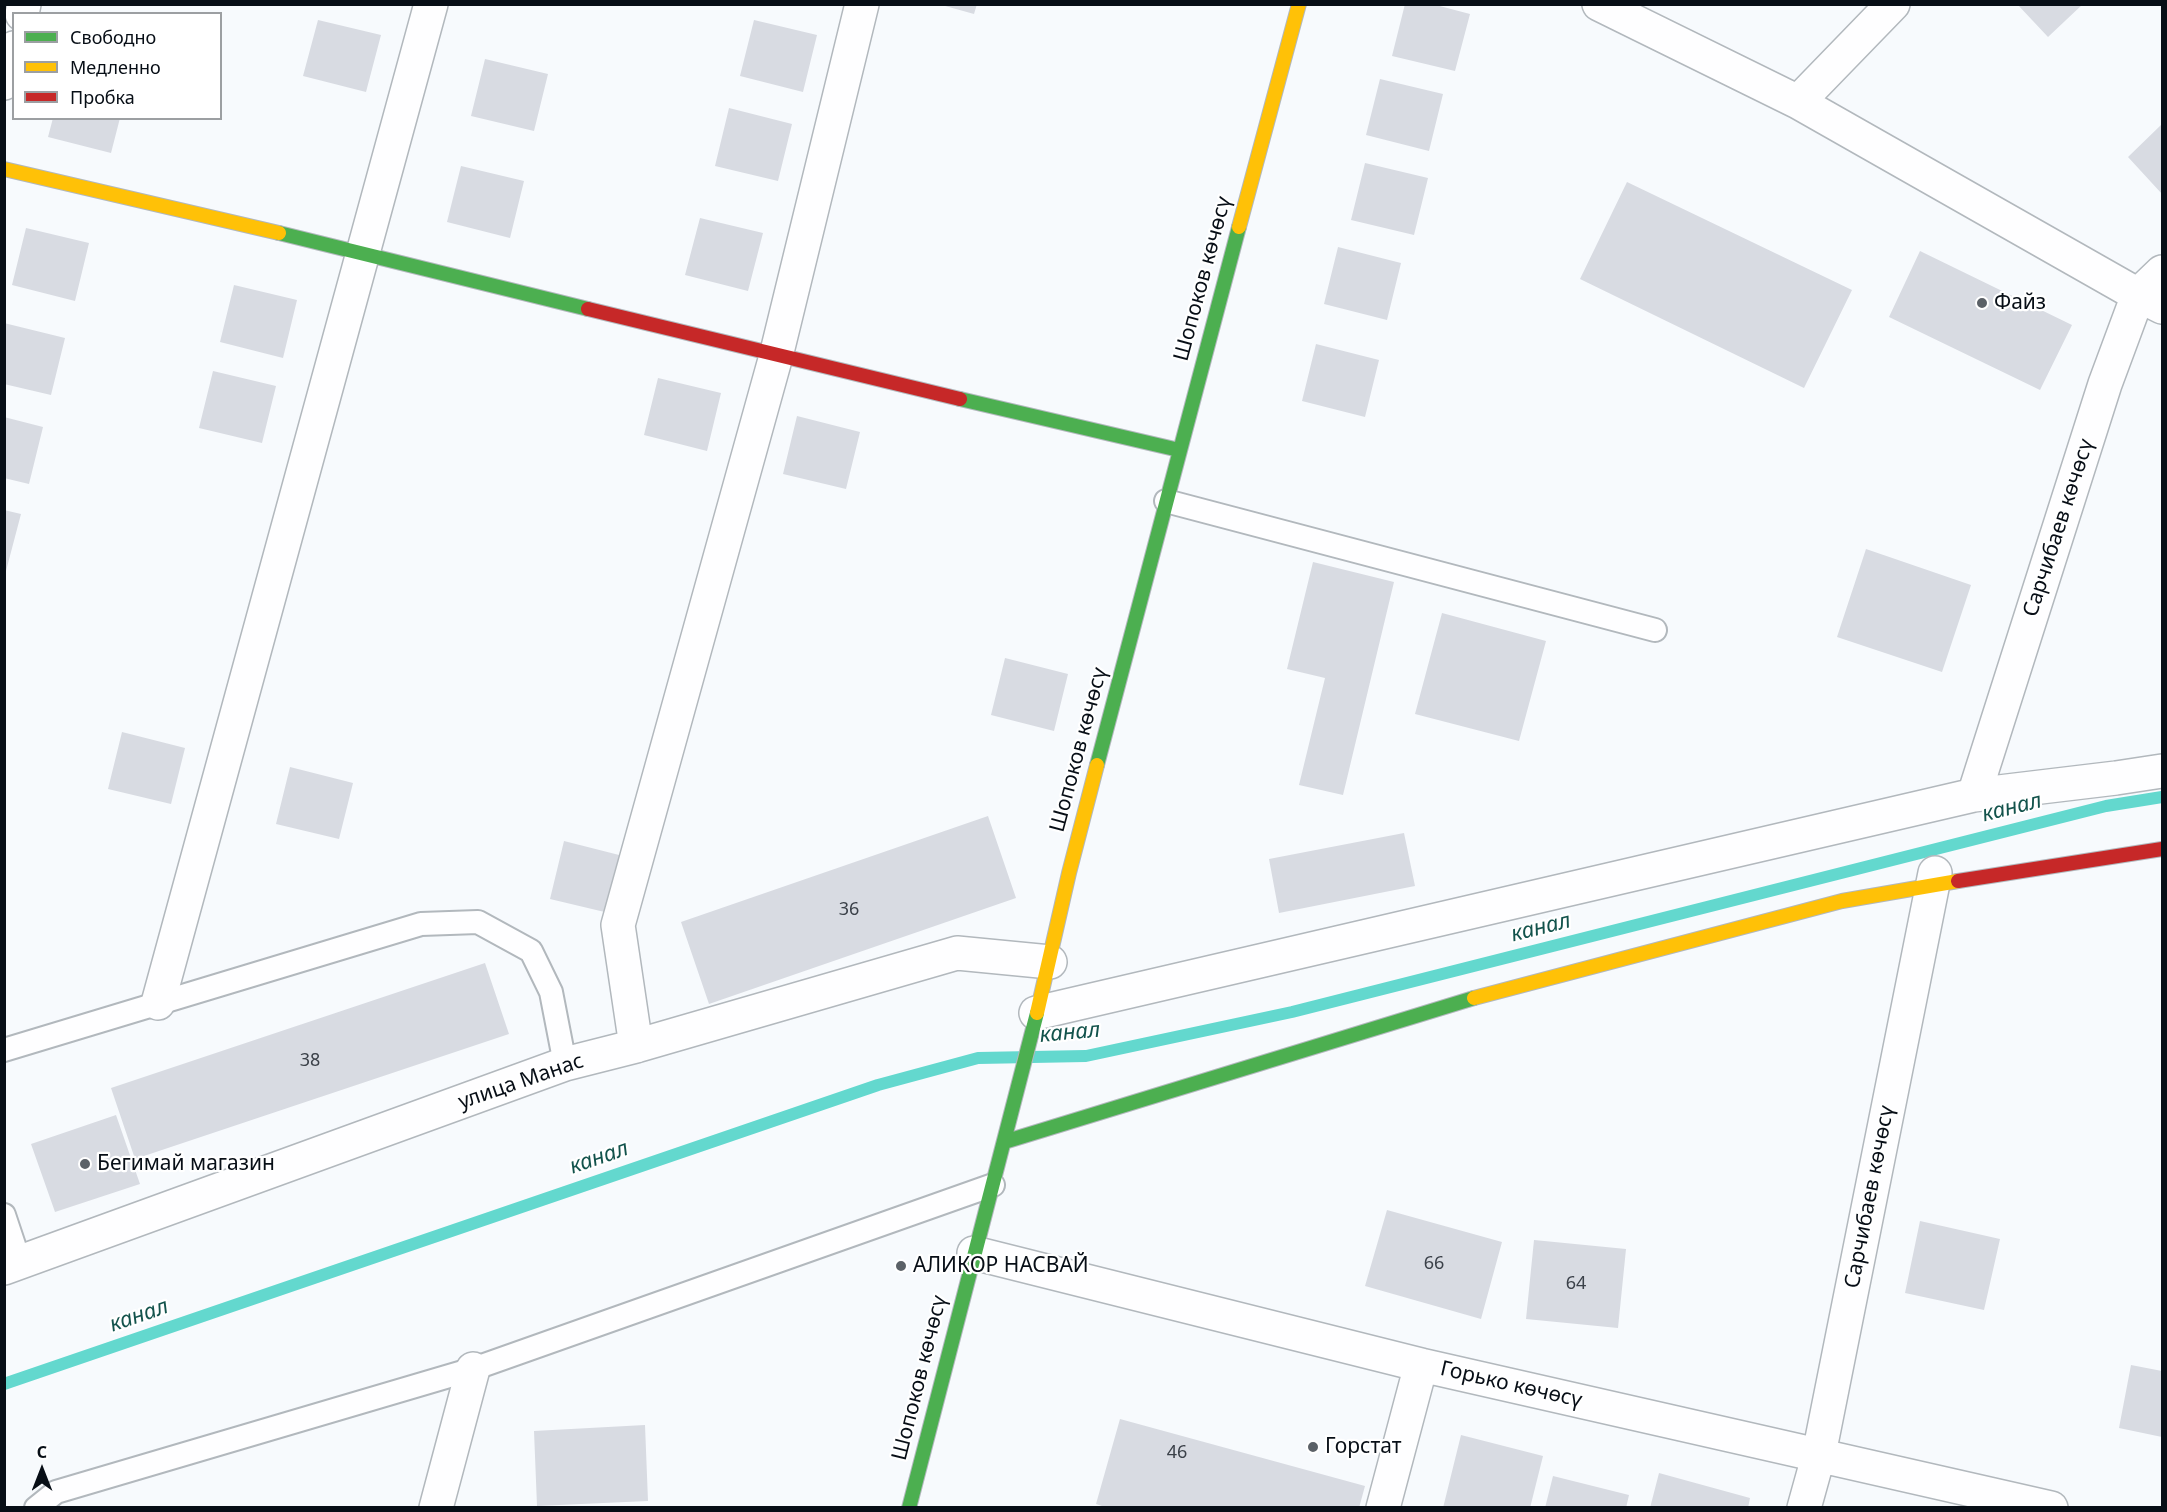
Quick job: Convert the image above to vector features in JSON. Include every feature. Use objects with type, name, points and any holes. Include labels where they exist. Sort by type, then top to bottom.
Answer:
[{"type":"street","points":[[158,1003],[430,4]]},
{"type":"street","points":[[636,1046],[618,925],[776,356],[862,4]]},
{"type":"street","name":"Шопоков көчөсү","points":[[909,1508],[1050,962],[1069,873],[1179,450],[1299,4]]},
{"type":"street","points":[[1599,4],[1798,102],[2150,301]]},
{"type":"street","points":[[1798,102],[1893,4]]},
{"type":"street","points":[[4,84],[12,55]]},
{"type":"street","points":[[4,169],[362,253],[776,356],[1179,450]]},
{"type":"street","name":"Сарчибаев көчөсү","points":[[1974,795],[2105,384],[2163,272]]},
{"type":"street","points":[[1036,1015],[1974,795],[2163,771]]},
{"type":"street","points":[[1004,1142],[1473,998],[1842,901],[1934,879],[2163,849]]},
{"type":"street","name":"Сарчибаев көчөсү","points":[[1804,1508],[1819,1454],[1934,879]]},
{"type":"street","name":"улица Манас","points":[[12,1266],[565,1064],[636,1046],[957,952],[1050,962]]},
{"type":"street","name":"Горько көчөсү","points":[[974,1253],[1421,1365],[2051,1508]]},
{"type":"street","points":[[1383,1508],[1421,1365]]},
{"type":"street","points":[[436,1508],[473,1369]]},
{"type":"lane","points":[[1166,501],[1655,630]]},
{"type":"lane","points":[[4,1050],[421,924],[478,922],[531,951],[551,992],[565,1064]]},
{"type":"lane","points":[[36,1508],[56,1492],[473,1369],[993,1185]]},
{"type":"lane","points":[[4,1215],[12,1266]]},
{"type":"building","points":[[938,4],[977,4],[974,14]]},
{"type":"building","points":[[1405,4],[1432,4],[1470,14],[1455,71],[1392,56]]},
{"type":"building","points":[[2017,4],[2083,4],[2048,37]]},
{"type":"building","points":[[318,20],[381,35],[366,92],[303,76]]},
{"type":"building","points":[[754,20],[817,35],[803,92],[740,76]]},
{"type":"building","points":[[485,59],[548,74],[534,131],[471,116]]},
{"type":"building","points":[[1380,79],[1443,94],[1429,151],[1366,135]]},
{"type":"building","points":[[729,108],[792,124],[778,181],[715,166]]},
{"type":"building","points":[[52,120],[119,120],[111,153],[48,137]]},
{"type":"building","points":[[2162,124],[2162,194],[2128,157]]},
{"type":"building","points":[[1365,163],[1428,178],[1414,235],[1351,220]]},
{"type":"building","points":[[461,166],[524,181],[510,238],[447,222]]},
{"type":"building","points":[[1627,182],[1852,290],[1804,388],[1580,279]]},
{"type":"building","points":[[700,218],[763,233],[748,291],[685,275]]},
{"type":"building","points":[[26,228],[89,243],[75,301],[12,285]]},
{"type":"building","points":[[1338,247],[1401,263],[1387,320],[1324,304]]},
{"type":"building","points":[[1920,251],[2072,325],[2040,390],[1889,317]]},
{"type":"building","points":[[234,285],[297,300],[283,358],[220,342]]},
{"type":"building","points":[[4,323],[65,338],[51,395],[4,384]]},
{"type":"building","points":[[1316,344],[1379,360],[1365,417],[1302,401]]},
{"type":"building","points":[[213,371],[276,386],[262,443],[199,428]]},
{"type":"building","points":[[658,378],[721,393],[707,451],[644,435]]},
{"type":"building","points":[[797,416],[860,432],[846,489],[783,474]]},
{"type":"building","points":[[4,417],[43,427],[29,484],[4,478]]},
{"type":"building","points":[[4,510],[21,514],[6,571],[4,571]]},
{"type":"building","points":[[1866,549],[1971,585],[1942,672],[1837,637]]},
{"type":"building","points":[[1313,562],[1394,582],[1343,795],[1299,785],[1325,678],[1287,669]]},
{"type":"building","points":[[1442,613],[1546,641],[1519,741],[1415,714]]},
{"type":"building","points":[[1005,658],[1068,674],[1054,731],[991,715]]},
{"type":"building","points":[[122,732],[185,748],[171,804],[108,789]]},
{"type":"building","points":[[290,767],[353,783],[339,839],[276,824]]},
{"type":"building","points":[[988,816],[1016,898],[709,1004],[681,922]]},
{"type":"building","points":[[1404,833],[1415,886],[1279,913],[1269,859]]},
{"type":"building","points":[[564,841],[627,857],[613,914],[550,899]]},
{"type":"building","points":[[485,963],[509,1034],[135,1159],[111,1088]]},
{"type":"building","name":"Бегимай магазин","points":[[116,1115],[140,1184],[55,1212],[31,1144]]},
{"type":"building","points":[[1387,1210],[1502,1242],[1481,1319],[1365,1286]]},
{"type":"building","points":[[1920,1221],[2000,1239],[1984,1310],[1905,1293]]},
{"type":"building","points":[[1534,1240],[1626,1249],[1618,1328],[1526,1319]]},
{"type":"building","points":[[2131,1365],[2162,1371],[2162,1437],[2119,1428]]},
{"type":"building","points":[[1120,1419],[1365,1486],[1359,1508],[1108,1508],[1096,1504]]},
{"type":"building","points":[[645,1425],[648,1501],[537,1506],[534,1431]]},
{"type":"building","points":[[1461,1435],[1543,1456],[1530,1508],[1443,1508]]},
{"type":"building","points":[[1659,1473],[1750,1498],[1748,1508],[1650,1508]]},
{"type":"building","points":[[1553,1476],[1629,1495],[1626,1508],[1545,1508]]},
{"type":"waterway","name":"канал","points":[[4,1384],[878,1085],[978,1058],[1086,1056],[1292,1012],[2106,806],[2162,797]]},
{"type":"traffic: fast","points":[[1097,765],[1239,227]]},
{"type":"traffic: fast","points":[[279,233],[588,309]]},
{"type":"traffic: fast","points":[[960,399],[1179,450]]},
{"type":"traffic: fast","points":[[1004,1142],[1474,998]]},
{"type":"traffic: fast","points":[[909,1508],[1037,1013]]},
{"type":"traffic: slow","points":[[1239,227],[1299,4]]},
{"type":"traffic: slow","points":[[4,169],[279,233]]},
{"type":"traffic: slow","points":[[1037,1013],[1069,873],[1097,765]]},
{"type":"traffic: slow","points":[[1474,998],[1842,901],[1958,881]]},
{"type":"traffic: jam","points":[[588,309],[960,399]]},
{"type":"traffic: jam","points":[[1958,881],[2162,849]]},
{"type":"place","name":"Файз","points":[[1982,303]]},
{"type":"place","name":"Бегимай магазин","points":[[85,1164]]},
{"type":"place","name":"АЛИКОР НАСВАЙ","points":[[901,1266]]},
{"type":"place","name":"Горстат","points":[[1313,1447]]}]
